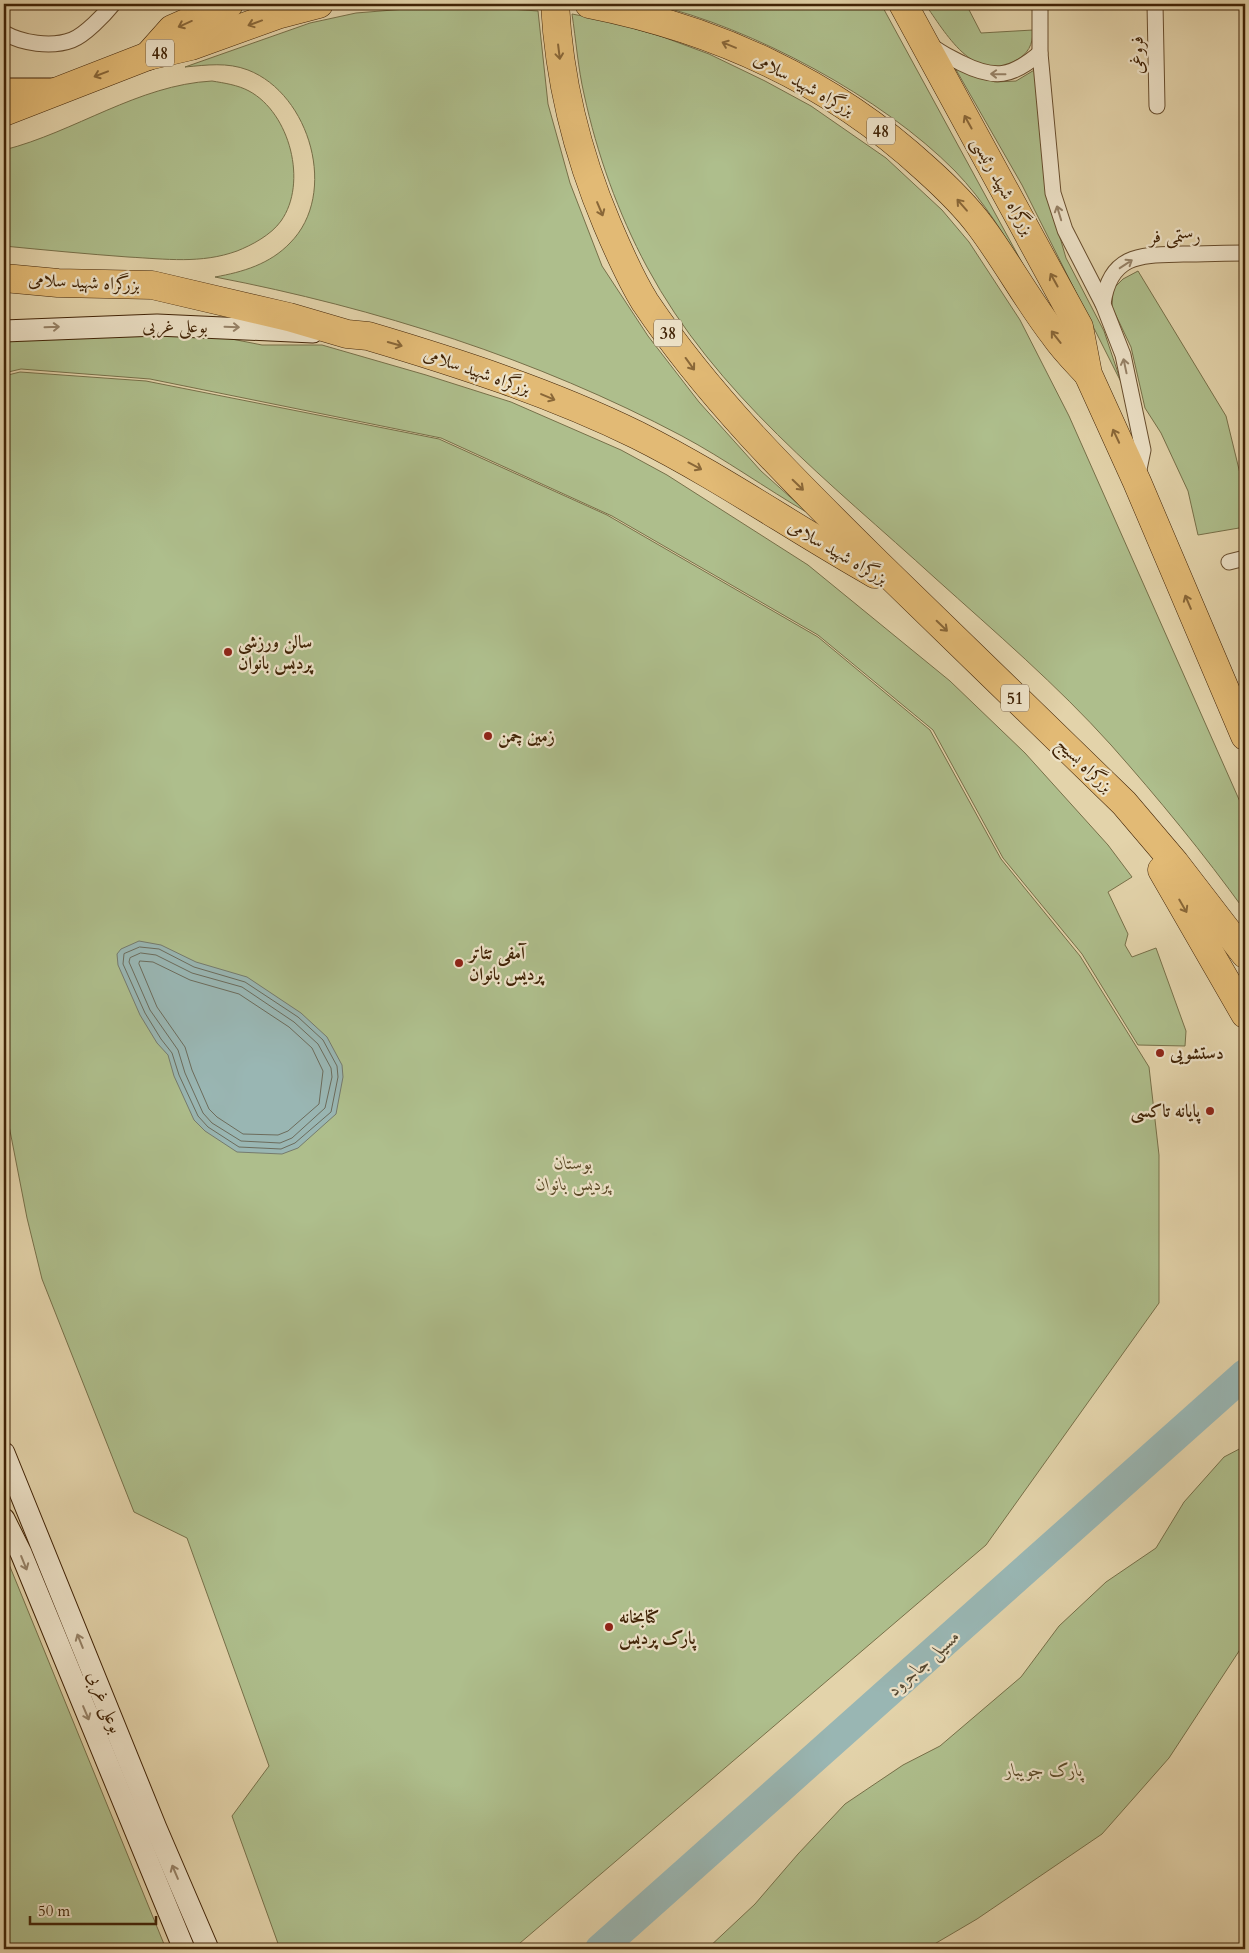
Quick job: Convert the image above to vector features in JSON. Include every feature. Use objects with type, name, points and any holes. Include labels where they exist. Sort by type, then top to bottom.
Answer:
[{"type":"highway","points":[[148,56],[172,29],[229,4]]},
{"type":"highway","name":"48","points":[[4,112],[148,56],[191,46],[277,15],[319,4]]},
{"type":"highway","name":"38","points":[[555,4],[565,95],[576,142],[617,248],[644,300],[695,371],[772,460],[907,592]]},
{"type":"highway","name":"بزرگراه شهید سلامی","points":[[589,4],[660,20],[740,49],[831,95],[901,146],[952,193],[981,226],[1055,337],[1088,374]]},
{"type":"highway","name":"بزرگراه شهید رئیسی","points":[[903,4],[1079,327],[1088,374]]},
{"type":"highway","name":"بزرگراه شهید سلامی","points":[[4,278],[58,283],[152,285],[289,317],[347,334],[368,336],[507,380],[636,435],[708,473],[824,546],[907,592]]},
{"type":"highway","points":[[1088,374],[1137,482],[1245,736]]},
{"type":"highway","name":"بزرگراه بسیج","points":[[907,592],[1124,803],[1175,863],[1245,954]]},
{"type":"highway","points":[[1207,646],[1245,689]]},
{"type":"highway","points":[[1124,803],[1245,1014]]},
{"type":"main road","points":[[4,91],[56,91]]},
{"type":"main road","name":"بوعلی غربی","points":[[4,331],[157,325],[242,327],[347,334]]},
{"type":"main road","name":"بوعلی غربی","points":[[4,1453],[156,1828],[208,1949]]},
{"type":"main road","name":"بوعلی غربی","points":[[4,1519],[20,1553],[184,1949]]},
{"type":"street","points":[[4,32],[12,37],[45,44],[72,40],[102,17],[113,4]]},
{"type":"street","points":[[1040,4],[1040,53],[1054,193],[1065,230],[1103,304],[1123,355],[1144,450],[1137,482]]},
{"type":"street","name":"فروغی","points":[[1155,4],[1157,106]]},
{"type":"street","points":[[921,36],[940,52],[974,70],[992,74],[1011,73],[1027,65],[1040,53]]},
{"type":"street","name":"رستمی فر","points":[[1103,304],[1106,286],[1115,272],[1142,255],[1245,253]]},
{"type":"street","points":[[1229,562],[1245,558]]},
{"type":"green space","points":[[652,4],[881,4],[1026,270],[993,219],[965,182],[925,144],[891,117],[854,92],[773,48],[691,15]]},
{"type":"green space","points":[[925,4],[966,4],[981,33],[1033,30],[1031,45],[1015,61],[1000,67],[986,66],[974,61],[951,41]]},
{"type":"green space","points":[[455,5],[538,11],[548,104],[570,183],[602,266],[648,336],[699,402],[761,471],[808,513],[682,436],[627,408],[513,360],[454,339],[336,304],[215,277],[236,273],[265,262],[290,243],[305,222],[313,199],[315,173],[311,147],[301,122],[288,100],[270,82],[240,67],[217,65],[185,67],[310,23],[356,13]]},
{"type":"green space","points":[[572,14],[609,21],[663,37],[709,54],[811,106],[886,158],[942,210],[969,242],[1020,320],[1069,416],[1245,813],[1245,911],[1213,868],[1129,765],[1069,701],[816,471],[741,396],[706,356],[675,313],[647,267],[618,204],[602,161],[589,116],[580,74]]},
{"type":"green space","points":[[955,68],[995,82],[1016,81],[1036,69],[1045,186],[1066,258],[1104,331],[1121,382],[1022,185]]},
{"type":"green space","points":[[212,81],[249,91],[263,101],[275,115],[284,132],[294,169],[293,188],[289,205],[281,221],[267,235],[237,251],[210,258],[197,259],[128,257],[4,246],[4,150],[30,142],[158,91],[185,84]]},
{"type":"green space","points":[[1138,271],[1226,416],[1245,494],[1245,520],[1239,528],[1198,535],[1188,491],[1161,433],[1145,408],[1131,347],[1112,307],[1113,289],[1123,279]]},
{"type":"green space","points":[[191,331],[262,345],[322,345],[511,402],[621,450],[667,475],[808,565],[950,681],[1025,753],[1108,845],[1132,877],[1108,892],[1128,934],[1125,945],[1132,957],[1156,948],[1186,1031],[1185,1046],[1138,1045],[1082,954],[1003,858],[933,730],[818,635],[612,516],[441,438],[150,379],[21,369],[4,373],[4,338]]},
{"type":"green space","name":"بوستان پردیس بانوان","points":[[20,372],[146,381],[439,439],[607,515],[818,637],[930,730],[1001,859],[1080,956],[1149,1067],[1159,1155],[1159,1303],[986,1545],[513,1949],[280,1949],[232,1816],[269,1766],[187,1538],[134,1512],[42,1279],[27,1218],[4,1100],[4,376]]},
{"type":"green space","name":"پارک جویبار","points":[[1245,1446],[1245,1642],[1169,1758],[1102,1834],[977,1919],[926,1949],[707,1949],[755,1904],[845,1804],[903,1765],[940,1746],[1021,1677],[1059,1626],[1106,1582],[1156,1548],[1184,1502],[1224,1457]]},
{"type":"green space","points":[[4,1552],[166,1949],[4,1949]]},
{"type":"water","points":[[139,941],[161,945],[196,962],[247,977],[301,1013],[327,1037],[342,1065],[343,1077],[336,1114],[298,1148],[282,1154],[237,1152],[205,1131],[194,1120],[174,1076],[168,1055],[157,1043],[140,1015],[118,965],[117,954],[121,949]]},
{"type":"waterway","name":"مسیل جاجرود","points":[[600,1949],[1245,1374]]},
{"type":"place","name":"سالن ورزشی پردیس بانوان","points":[[228,652]]},
{"type":"place","name":"زمین چمن","points":[[488,736]]},
{"type":"place","name":"آمفی تئاتر پردیس بانوان","points":[[459,963]]},
{"type":"place","name":"دستشویی","points":[[1160,1053]]},
{"type":"place","name":"پایانه تاکسی","points":[[1210,1111]]},
{"type":"place","name":"کتابخانه پارک پردیس","points":[[609,1627]]}]
